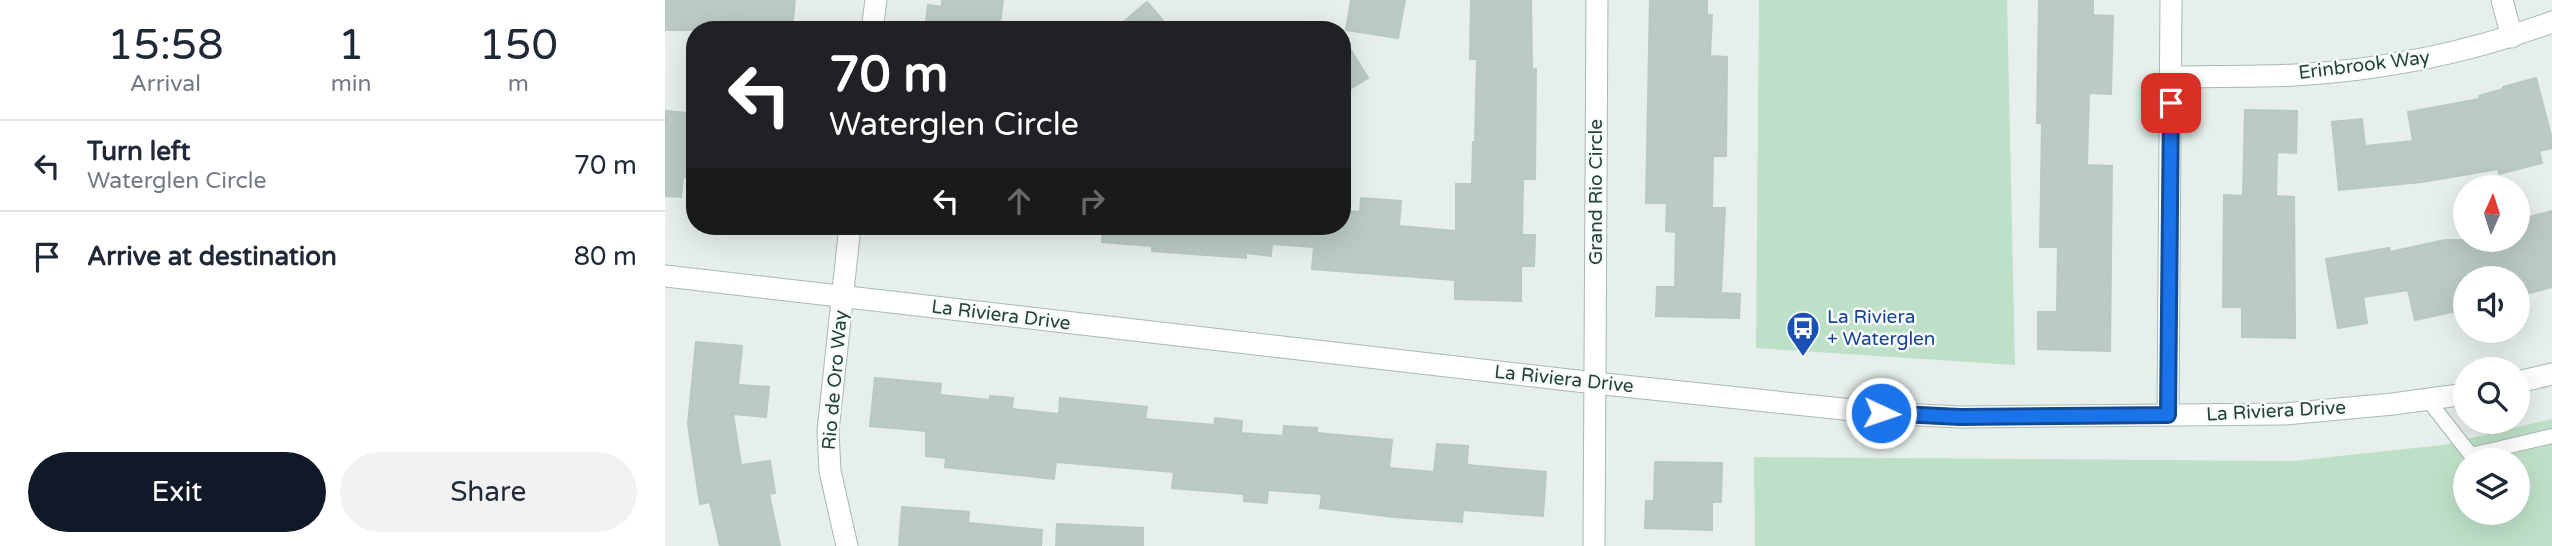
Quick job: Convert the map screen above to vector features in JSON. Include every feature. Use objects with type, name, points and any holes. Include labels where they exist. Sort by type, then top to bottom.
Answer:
[{"type":"street","points":[[873,21],[876,0]]},
{"type":"street","name":"Grand Rio Circle","points":[[1594,546],[1597,0]]},
{"type":"street","points":[[2168,415],[2171,0]]},
{"type":"street","points":[[2502,0],[2512,37]]},
{"type":"street","name":"Erinbrook Way","points":[[2171,77],[2294,75],[2411,62],[2512,37],[2552,22]]},
{"type":"street","points":[[842,296],[849,235]]},
{"type":"street","name":"La Riviera Drive","points":[[665,276],[1595,383],[1881,413],[1960,417],[2295,413],[2453,396]]},
{"type":"street","name":"Rio de Oro Way","points":[[842,296],[828,451],[847,546]]},
{"type":"street","points":[[2530,379],[2552,374]]},
{"type":"lane","points":[[2428,400],[2471,455],[2552,436]]},
{"type":"green space","points":[[1759,0],[2007,0],[2015,365],[1756,348]]},
{"type":"green space","points":[[2552,419],[2552,546],[1755,546],[1754,457],[2294,461],[2442,445],[2489,434],[2530,434],[2530,424]]},
{"type":"building","points":[[665,0],[795,0],[793,21],[686,21],[686,30],[665,30]]},
{"type":"building","points":[[942,0],[1003,0],[1000,21],[926,21],[928,5],[942,7]]},
{"type":"building","points":[[1351,0],[1405,0],[1398,38],[1351,31],[1351,21],[1348,21]]},
{"type":"building","points":[[1471,0],[1531,0],[1532,69],[1536,69],[1535,179],[1523,179],[1522,235],[1535,235],[1534,266],[1521,266],[1521,301],[1455,299],[1455,280],[1312,269],[1314,247],[1272,244],[1271,256],[1246,253],[1246,258],[1152,251],[1152,246],[1102,242],[1102,235],[1351,235],[1351,211],[1360,212],[1361,198],[1401,201],[1399,226],[1456,231],[1456,184],[1472,184],[1477,59],[1470,59]]},
{"type":"building","points":[[1650,0],[1707,0],[1707,15],[1712,15],[1710,56],[1727,57],[1726,156],[1713,156],[1712,208],[1725,208],[1721,293],[1740,294],[1739,318],[1656,316],[1657,287],[1675,287],[1676,232],[1666,231],[1667,203],[1646,203]]},
{"type":"building","points":[[2039,0],[2093,0],[2093,15],[2113,16],[2111,94],[2089,93],[2087,165],[2112,166],[2110,351],[2038,349],[2038,312],[2057,312],[2058,247],[2040,247],[2042,123],[2037,123]]},
{"type":"building","points":[[1147,2],[1163,21],[1125,21]]},
{"type":"building","points":[[1351,51],[1368,78],[1351,88]]},
{"type":"building","points":[[2536,78],[2552,139],[2552,148],[2539,151],[2542,163],[2499,174],[2498,169],[2422,182],[2339,190],[2332,122],[2362,119],[2365,146],[2413,141],[2408,112],[2480,99],[2479,96]]},
{"type":"building","points":[[2245,110],[2297,111],[2296,153],[2277,152],[2276,196],[2294,197],[2295,338],[2242,337],[2242,307],[2223,307],[2224,195],[2243,196]]},
{"type":"building","points":[[665,111],[686,113],[686,177],[683,177],[681,197],[665,196]]},
{"type":"building","points":[[2552,211],[2552,287],[2530,293],[2530,266],[2453,266],[2453,312],[2415,320],[2408,290],[2363,297],[2367,323],[2338,328],[2326,259],[2389,248],[2390,252],[2445,240],[2453,240],[2453,252],[2531,252],[2531,217]]},
{"type":"building","points":[[696,342],[742,346],[738,385],[769,387],[766,417],[733,414],[741,465],[770,461],[775,493],[769,494],[780,546],[720,546],[710,502],[700,504],[688,424]]},
{"type":"building","points":[[875,378],[941,384],[940,395],[990,400],[990,396],[1013,398],[1012,409],[1059,414],[1060,398],[1147,407],[1145,419],[1214,425],[1215,418],[1242,421],[1241,433],[1283,436],[1284,426],[1317,428],[1317,433],[1392,440],[1389,468],[1434,472],[1437,444],[1468,446],[1467,465],[1546,472],[1543,516],[1463,510],[1462,522],[1394,517],[1320,508],[1322,494],[1268,490],[1267,503],[1244,501],[1244,494],[1172,488],[1174,472],[1056,462],[1054,479],[945,467],[946,458],[926,456],[926,431],[870,426]]},
{"type":"building","points":[[1655,462],[1722,463],[1721,502],[1712,502],[1712,530],[1645,528],[1646,501],[1654,501]]},
{"type":"building","points":[[902,507],[969,512],[968,523],[1042,530],[1041,546],[899,546]]},
{"type":"building","points":[[1057,524],[1143,528],[1143,546],[1056,546]]},
{"type":"place","name":"La Riviera + Waterglen","points":[[1803,358]]},
{"type":"route","points":[[1881,413],[1960,417],[2168,415],[2171,103]]}]
